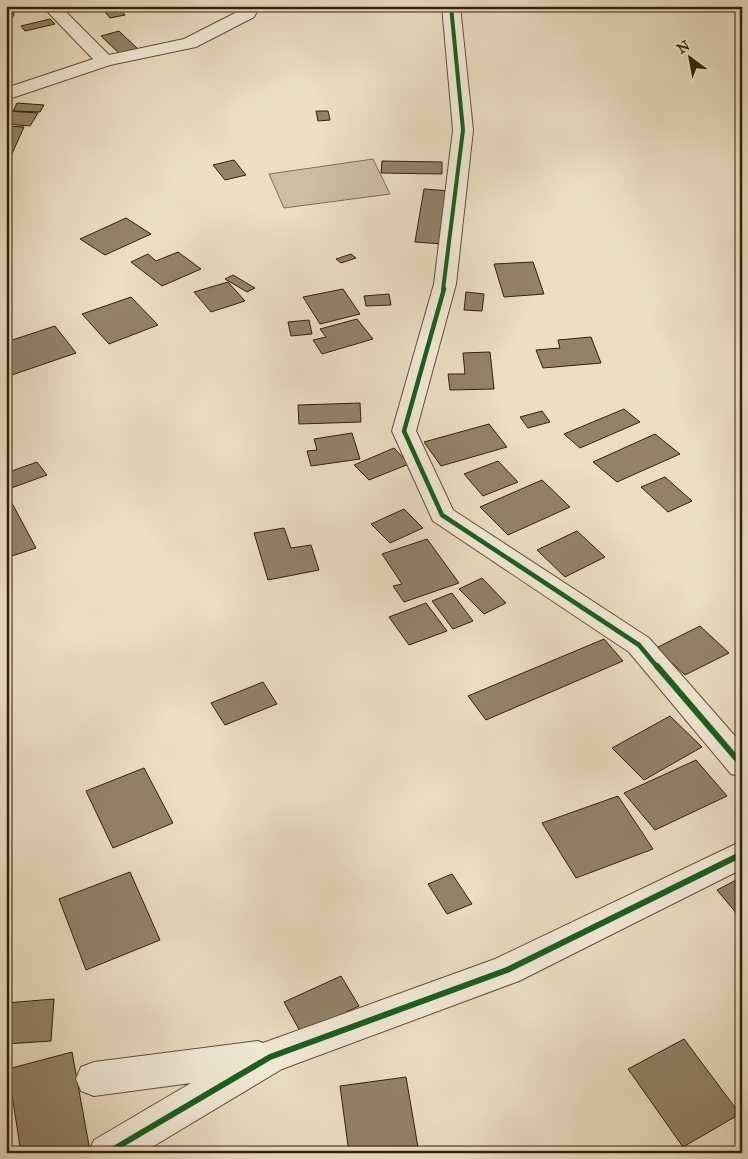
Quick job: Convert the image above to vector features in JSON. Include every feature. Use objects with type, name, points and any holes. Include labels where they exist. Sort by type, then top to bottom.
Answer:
[{"type":"street","points":[[50,6],[105,61]]},
{"type":"street","points":[[6,94],[105,61],[190,43],[248,14],[252,6]]},
{"type":"street","points":[[450,6],[463,130],[445,284],[404,431],[442,515],[639,646],[742,765]]},
{"type":"street","points":[[107,1153],[270,1056],[507,970],[742,854]]},
{"type":"street","points":[[94,1079],[270,1056]]},
{"type":"shaded area","points":[[373,159],[390,194],[284,208],[269,174]]},
{"type":"building","points":[[6,6],[17,6],[12,19],[6,19]]},
{"type":"building","points":[[118,6],[125,15],[110,18],[102,8]]},
{"type":"building","points":[[50,19],[55,24],[25,31],[21,26]]},
{"type":"building","points":[[119,31],[139,50],[121,55],[101,36]]},
{"type":"building","points":[[17,103],[44,105],[40,112],[13,111]]},
{"type":"building","points":[[6,111],[38,113],[30,126],[6,124]]},
{"type":"building","points":[[316,111],[328,111],[330,120],[318,121]]},
{"type":"building","points":[[6,126],[24,127],[11,156],[6,155]]},
{"type":"building","points":[[234,160],[246,175],[225,180],[213,165]]},
{"type":"building","points":[[382,161],[442,162],[442,174],[381,173]]},
{"type":"building","points":[[424,189],[451,191],[443,244],[415,242]]},
{"type":"building","points":[[126,218],[151,234],[105,255],[80,239]]},
{"type":"building","points":[[178,252],[201,269],[162,286],[131,262],[148,254],[156,261]]},
{"type":"building","points":[[351,254],[356,258],[341,263],[336,259]]},
{"type":"building","points":[[533,262],[544,294],[504,297],[494,264]]},
{"type":"building","points":[[233,275],[255,288],[247,292],[225,279]]},
{"type":"building","points":[[228,282],[245,301],[211,312],[194,292]]},
{"type":"building","points":[[343,289],[360,314],[320,324],[303,297]]},
{"type":"building","points":[[466,292],[484,294],[482,311],[464,310]]},
{"type":"building","points":[[389,294],[391,305],[366,306],[364,296]]},
{"type":"building","points":[[131,297],[158,325],[109,344],[82,314]]},
{"type":"building","points":[[357,319],[373,339],[322,354],[313,340],[326,337],[320,329]]},
{"type":"building","points":[[309,320],[312,334],[291,336],[288,322]]},
{"type":"building","points":[[55,326],[76,353],[6,377],[6,342]]},
{"type":"building","points":[[591,337],[601,363],[543,368],[536,350],[560,348],[558,340]]},
{"type":"building","points":[[490,352],[494,389],[450,390],[448,374],[465,374],[463,353]]},
{"type":"building","points":[[360,403],[361,422],[299,424],[298,405]]},
{"type":"building","points":[[624,409],[640,422],[580,448],[564,434]]},
{"type":"building","points":[[542,411],[550,422],[528,428],[520,417]]},
{"type":"building","points":[[489,424],[507,447],[441,466],[424,442]]},
{"type":"building","points":[[352,433],[360,459],[311,466],[307,451],[317,450],[314,439]]},
{"type":"building","points":[[655,434],[680,454],[617,482],[593,462]]},
{"type":"building","points":[[394,448],[409,464],[369,480],[354,465]]},
{"type":"building","points":[[498,461],[518,482],[483,496],[464,474]]},
{"type":"building","points":[[37,462],[47,475],[6,490],[6,473]]},
{"type":"building","points":[[665,477],[692,501],[668,512],[641,487]]},
{"type":"building","points":[[542,480],[570,507],[508,535],[480,507]]},
{"type":"building","points":[[6,492],[36,548],[6,558]]},
{"type":"building","points":[[404,509],[423,528],[390,543],[371,524]]},
{"type":"building","points":[[284,528],[291,548],[311,545],[319,570],[268,580],[254,533]]},
{"type":"building","points":[[577,531],[605,557],[565,577],[537,550]]},
{"type":"building","points":[[427,539],[459,583],[404,602],[393,586],[402,584],[382,554]]},
{"type":"building","points":[[482,578],[506,603],[484,614],[459,589]]},
{"type":"building","points":[[452,593],[473,621],[453,629],[432,601]]},
{"type":"building","points":[[426,603],[447,631],[409,645],[389,617]]},
{"type":"building","points":[[700,626],[729,653],[685,675],[656,648]]},
{"type":"building","points":[[604,639],[623,661],[486,720],[468,696]]},
{"type":"building","points":[[263,682],[277,704],[225,725],[211,703]]},
{"type":"building","points":[[670,716],[702,747],[644,780],[612,748]]},
{"type":"building","points":[[696,760],[727,796],[655,830],[624,793]]},
{"type":"building","points":[[144,768],[173,823],[113,848],[86,791]]},
{"type":"building","points":[[618,796],[653,849],[576,878],[542,823]]},
{"type":"building","points":[[130,872],[160,940],[86,970],[59,899]]},
{"type":"building","points":[[452,874],[472,904],[447,914],[428,884]]},
{"type":"building","points":[[742,877],[742,920],[717,890]]},
{"type":"building","points":[[341,976],[359,1006],[301,1033],[284,1002]]},
{"type":"building","points":[[54,999],[51,1041],[6,1044],[6,1003]]},
{"type":"building","points":[[684,1039],[740,1114],[683,1147],[628,1069]]},
{"type":"building","points":[[72,1052],[90,1151],[21,1153],[8,1069]]},
{"type":"building","points":[[406,1077],[419,1153],[349,1153],[340,1086]]},
{"type":"cycle path","points":[[451,6],[463,130],[445,284],[404,431],[442,515],[639,645],[742,765]]},
{"type":"cycle path","points":[[107,1153],[270,1057],[507,970],[742,854]]}]
